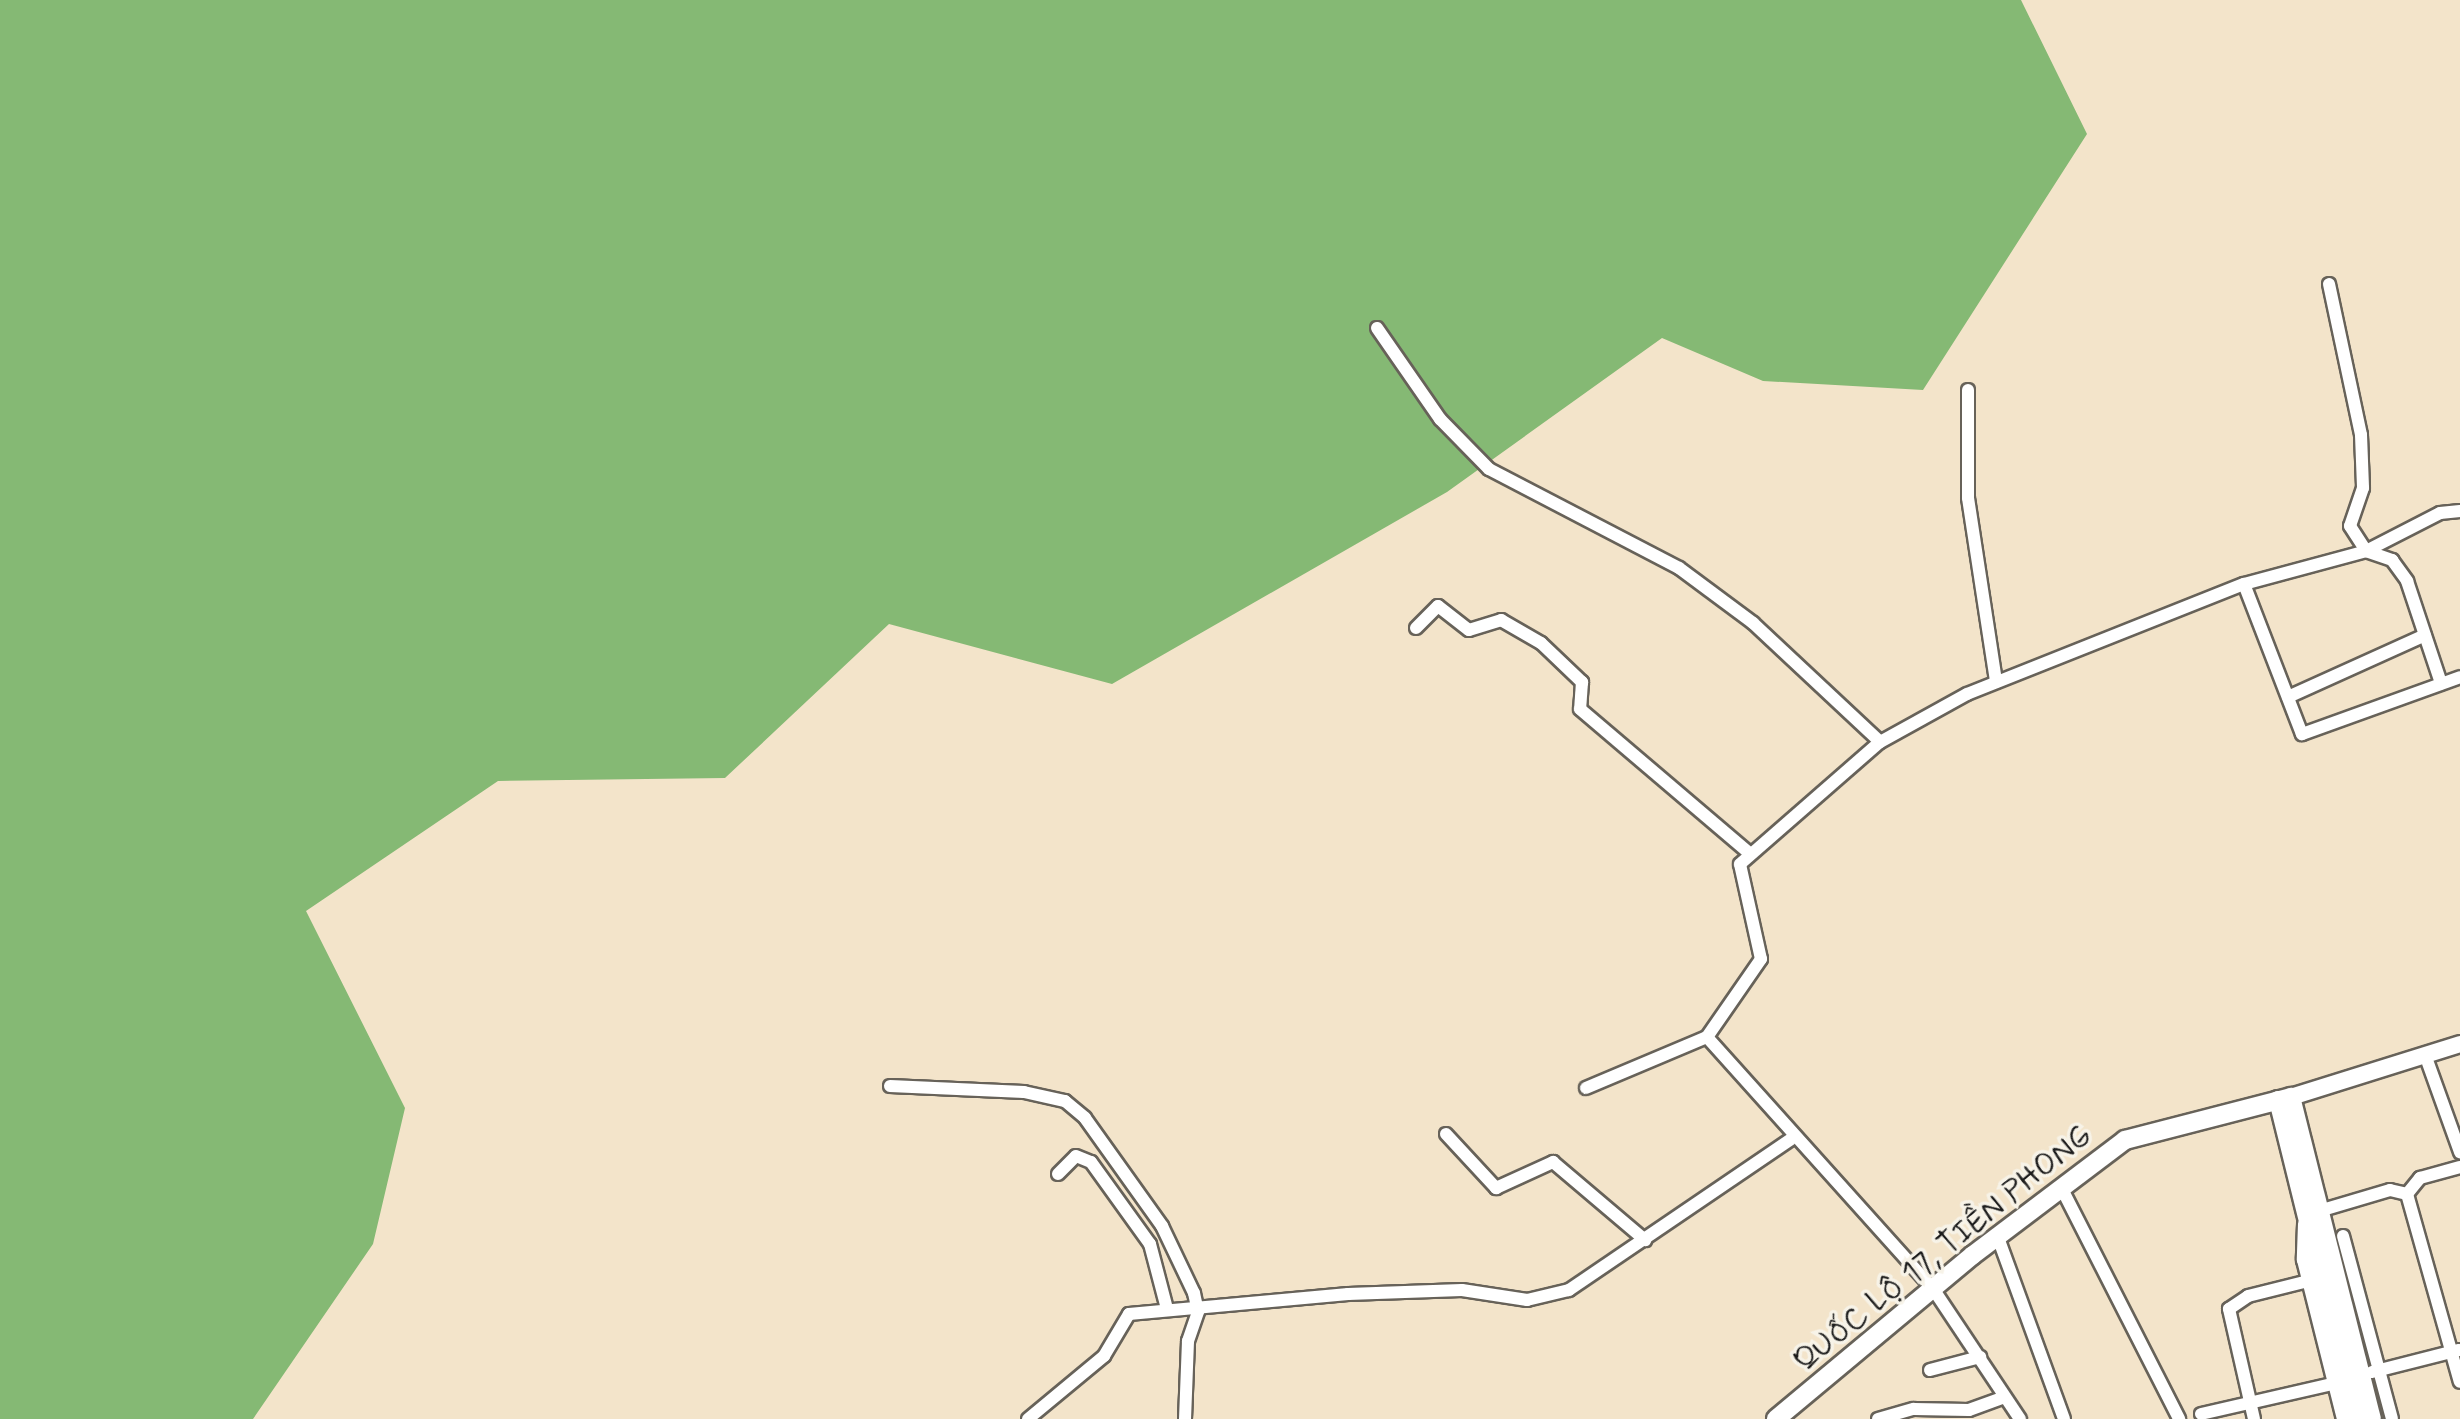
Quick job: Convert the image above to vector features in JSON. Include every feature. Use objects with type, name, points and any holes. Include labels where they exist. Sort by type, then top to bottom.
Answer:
[{"type":"highway","points":[[1797,1419],[1986,1250],[2063,1191],[2166,1135],[2285,1102],[2355,1377],[2372,1419]]},
{"type":"highway","name":"QUỐC LỘ 17, TIỀN PHONG","points":[[1986,1250],[2125,1140],[2285,1102]]},
{"type":"highway","name":"QUỐC LỘ 17, TIỀN PHONG","points":[[1776,1419],[1937,1294]]},
{"type":"highway","points":[[2355,1377],[2357,1419]]},
{"type":"main road","points":[[2285,1102],[2460,1044]]},
{"type":"main road","points":[[2285,1102],[2460,1053]]},
{"type":"street","points":[[2329,284],[2361,435],[2363,488],[2350,526],[2366,551],[2392,560],[2407,581],[2441,683]]},
{"type":"street","points":[[1377,328],[1440,419],[1489,469],[1679,568],[1753,623],[1880,742]]},
{"type":"street","points":[[1968,390],[1968,498],[1996,682]]},
{"type":"street","points":[[1586,1088],[1707,1037],[1761,959],[1739,881],[1748,852],[1880,742],[1996,682],[2244,584],[2366,551],[2440,513],[2460,511]]},
{"type":"street","points":[[2244,584],[2302,734],[2460,677]]},
{"type":"street","points":[[1416,628],[1438,606],[1469,630],[1501,620],[1541,643],[1582,682],[1580,709],[1748,852]]},
{"type":"street","points":[[2288,697],[2425,635]]},
{"type":"street","points":[[1707,1037],[1791,1139],[1937,1294],[2020,1419]]},
{"type":"street","points":[[2428,1063],[2454,1120],[2460,1152]]},
{"type":"street","points":[[890,1086],[1065,1101],[1105,1143],[1162,1226],[1198,1312],[1188,1341],[1185,1419]]},
{"type":"street","points":[[1446,1134],[1496,1188],[1553,1162],[1645,1240]]},
{"type":"street","points":[[1028,1419],[1110,1349],[1122,1318],[1167,1309],[1198,1312],[1435,1289],[1527,1300],[1569,1290],[1791,1139]]},
{"type":"street","points":[[1058,1174],[1076,1156],[1091,1162],[1150,1244],[1167,1309]]},
{"type":"street","points":[[2407,1194],[2420,1178],[2460,1167]]},
{"type":"street","points":[[2392,1419],[2355,1377],[2308,1281],[2312,1208],[2390,1190],[2407,1194]]},
{"type":"street","points":[[2063,1191],[2179,1419]]},
{"type":"street","points":[[2407,1194],[2456,1351],[2460,1382]]},
{"type":"street","points":[[2343,1236],[2355,1377],[2343,1419]]},
{"type":"street","points":[[1986,1250],[2064,1419]]},
{"type":"street","points":[[2254,1419],[2229,1309],[2248,1296],[2308,1281]]},
{"type":"street","points":[[2201,1414],[2456,1351]]},
{"type":"street","points":[[1930,1370],[1980,1357]]},
{"type":"street","points":[[1878,1419],[1914,1409],[1969,1410],[2004,1397]]},
{"type":"green space","points":[[0,0],[2021,0],[2087,134],[1923,390],[1763,381],[1662,338],[1447,492],[1112,684],[889,624],[725,778],[498,781],[306,911],[405,1108],[373,1244],[253,1419],[0,1419]]}]
